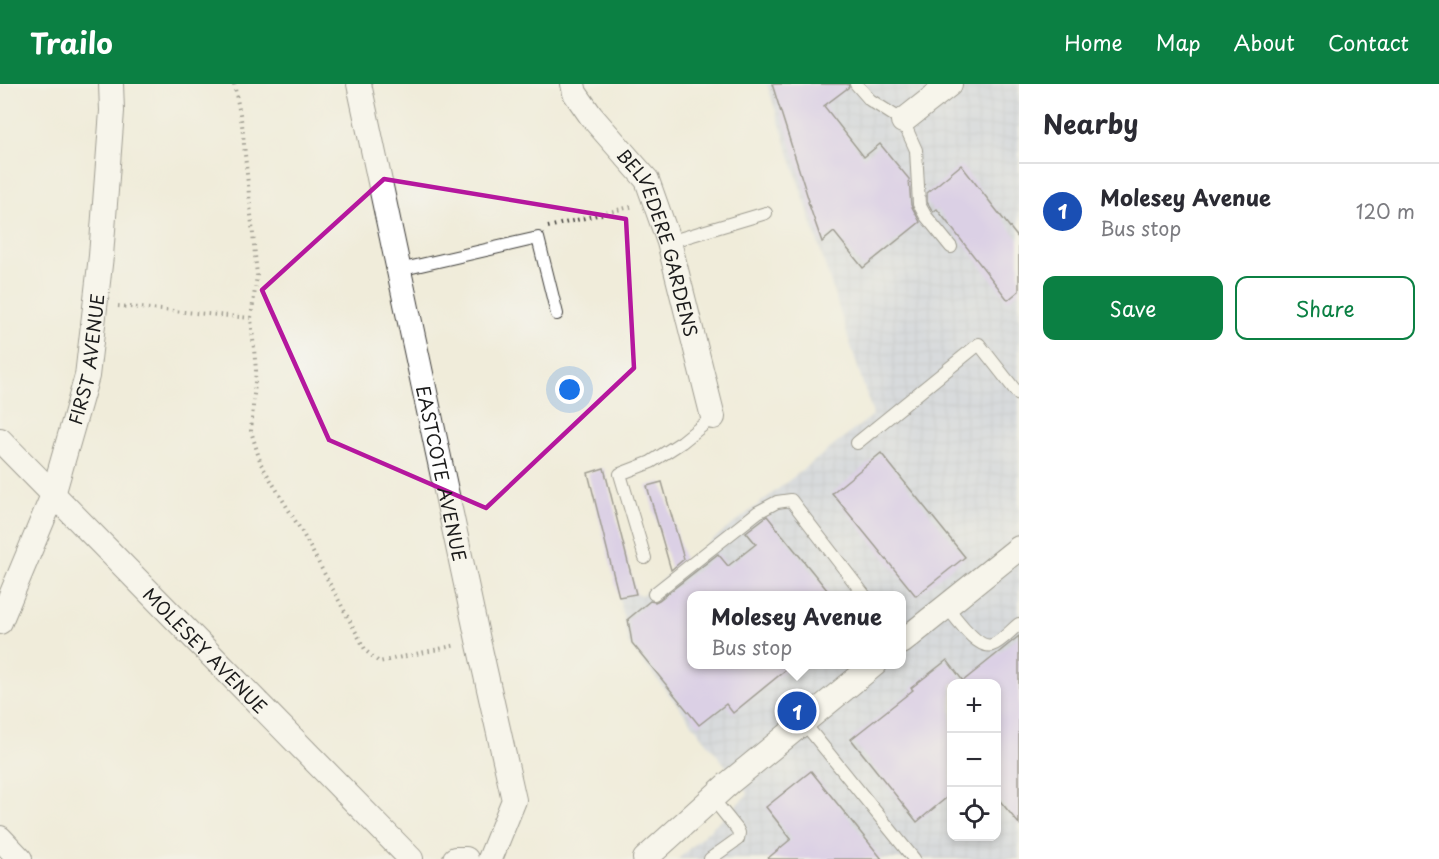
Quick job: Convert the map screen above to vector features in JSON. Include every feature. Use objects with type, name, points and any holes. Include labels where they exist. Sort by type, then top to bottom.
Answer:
[{"type":"street","name":"FIRST AVENUE","points":[[0,622],[53,495],[87,376],[101,256],[112,111],[111,84]]},
{"type":"street","name":"EASTCOTE AVENUE","points":[[359,84],[514,800],[490,859]]},
{"type":"street","name":"BELVEDERE GARDENS","points":[[573,84],[575,93],[591,116],[647,180],[656,201],[669,242],[713,417]]},
{"type":"street","points":[[903,121],[950,84]]},
{"type":"street","name":"MOLESEY AVENUE","points":[[0,440],[411,859]]},
{"type":"street","points":[[906,639],[1019,548]]},
{"type":"street","points":[[652,857],[712,798],[869,669]]},
{"type":"street","points":[[0,838],[20,859]]},
{"type":"street","points":[[455,859],[466,859]]},
{"type":"lane","points":[[855,84],[870,100],[903,121],[916,150],[919,204],[951,248]]},
{"type":"lane","points":[[669,242],[766,213]]},
{"type":"lane","points":[[399,270],[538,238],[557,314]]},
{"type":"lane","points":[[857,443],[979,344],[1019,395]]},
{"type":"lane","points":[[645,558],[620,474],[651,462],[682,442],[713,417]]},
{"type":"lane","points":[[654,594],[758,512],[777,502],[791,500],[861,591]]},
{"type":"lane","points":[[946,606],[974,638],[984,645],[993,645],[1019,624]]},
{"type":"lane","points":[[804,723],[914,859]]},
{"type":"lane","points":[[710,859],[738,838],[739,833],[712,798]]},
{"type":"path","points":[[234,84],[242,124],[257,275],[251,318],[256,370],[251,431],[261,464],[302,532],[366,651],[379,662],[478,640]]},
{"type":"path","points":[[538,238],[537,230],[656,201]]},
{"type":"path","points":[[96,304],[251,318]]},
{"type":"highlighted area","points":[[384,179],[626,219],[634,368],[486,508],[329,440],[262,290]]},
{"type":"shaded area","points":[[767,84],[1019,84],[1019,859],[678,859],[748,794],[629,644],[619,597],[642,595],[873,415]]},
{"type":"building","points":[[772,84],[848,84],[849,87],[824,106],[864,157],[880,144],[909,179],[911,205],[920,222],[863,268],[834,232],[822,242]]},
{"type":"building","points":[[961,165],[1019,239],[1019,291],[1008,300],[937,209],[933,212],[927,202],[927,193]]},
{"type":"building","points":[[881,453],[965,557],[916,596],[832,493]]},
{"type":"building","points":[[604,468],[636,594],[619,597],[588,473]]},
{"type":"building","points":[[662,482],[684,559],[671,570],[647,486]]},
{"type":"building","points":[[767,516],[828,591],[687,591],[687,669],[787,669],[733,713],[726,704],[699,725],[632,643],[628,619],[650,601],[659,600],[718,554],[728,566],[756,544],[746,532]]},
{"type":"building","points":[[1019,636],[1019,824],[1001,802],[1001,679],[965,679]]},
{"type":"building","points":[[947,660],[961,679],[947,679],[947,797],[917,822],[851,739]]},
{"type":"building","points":[[811,771],[882,859],[767,859],[791,839],[766,807]]},
{"type":"place","name":"Molesey Avenue","points":[[797,711]]}]
